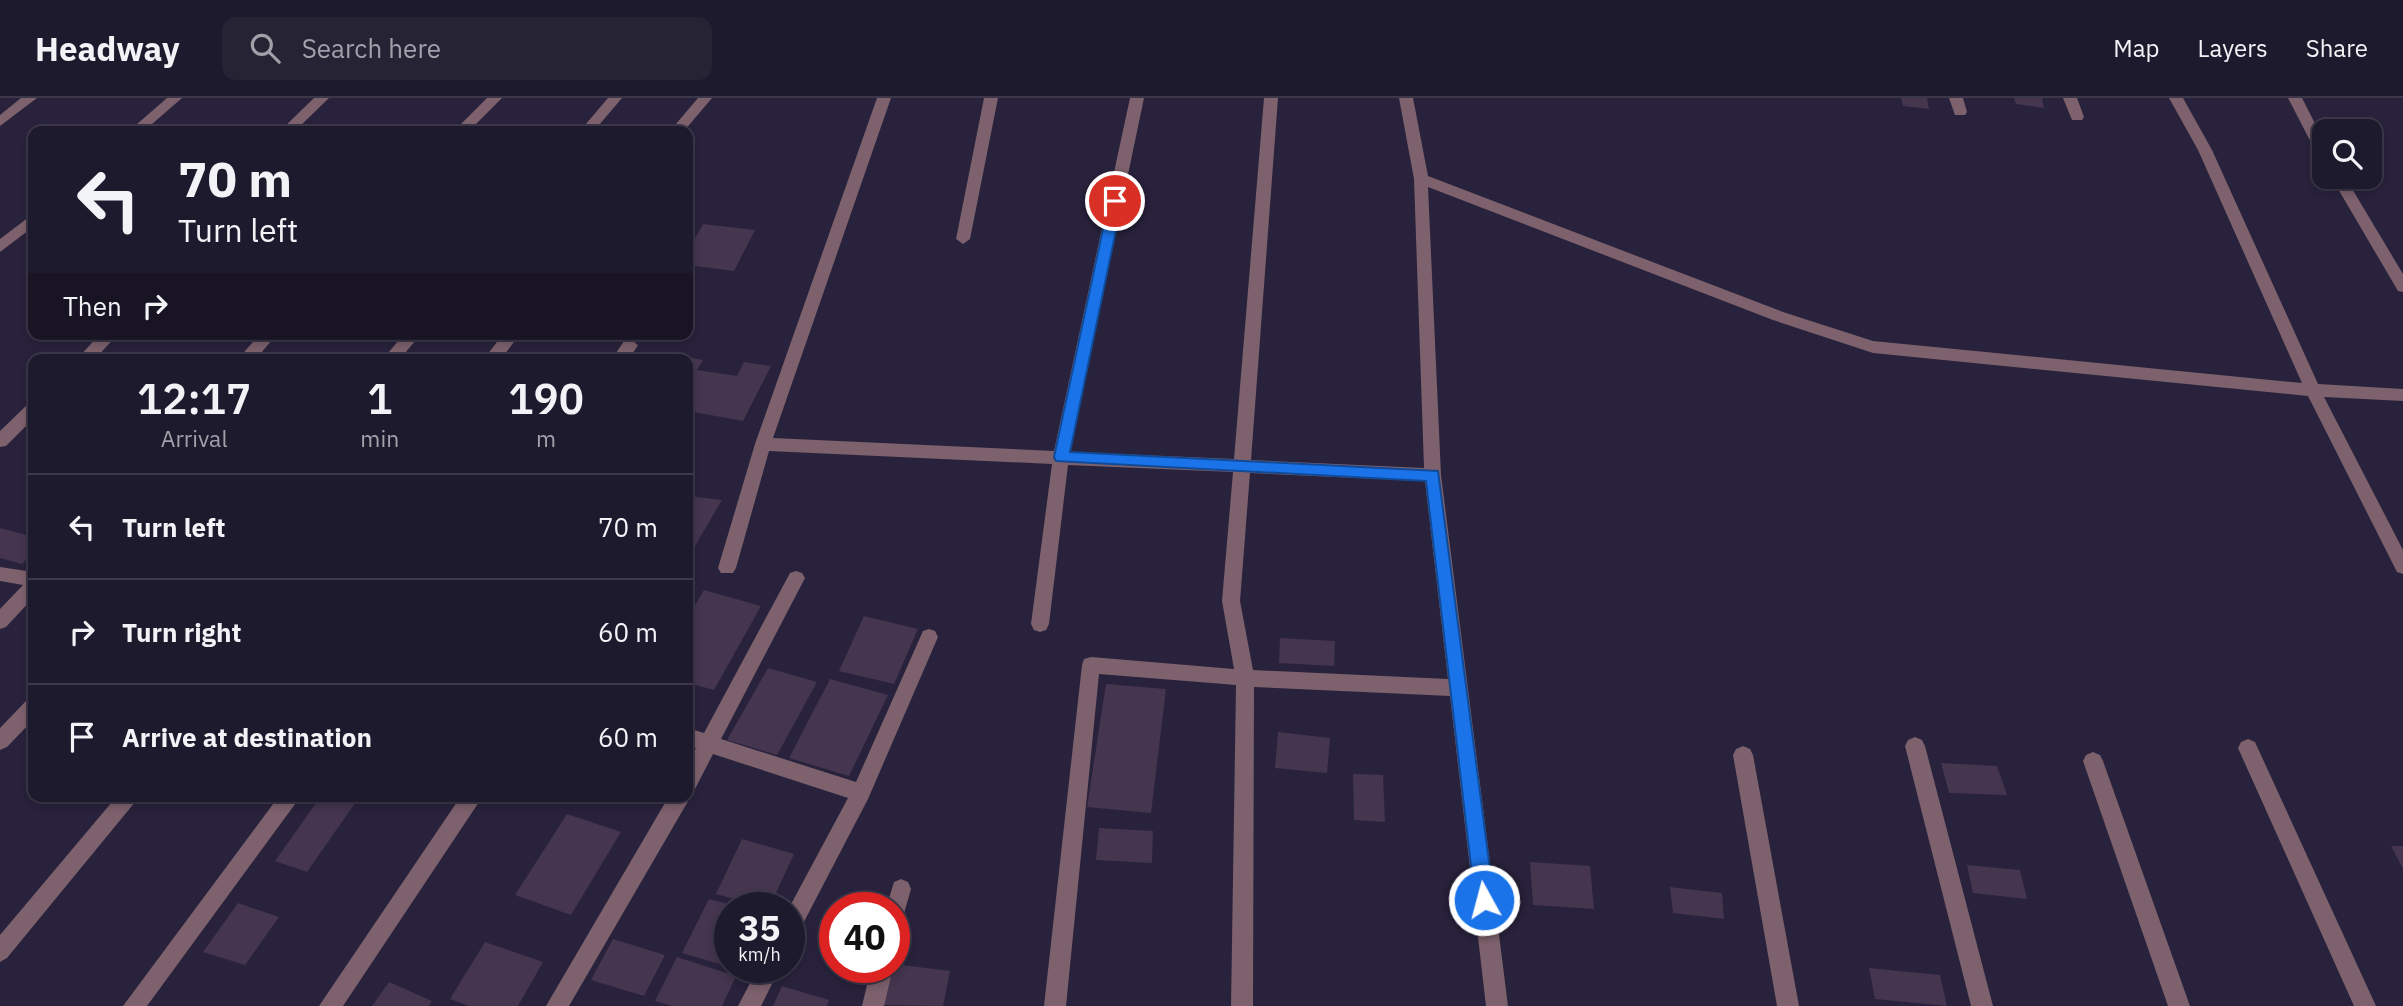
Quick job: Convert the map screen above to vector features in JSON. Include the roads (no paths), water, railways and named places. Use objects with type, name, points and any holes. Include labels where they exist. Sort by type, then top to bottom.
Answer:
[{"type":"street","points":[[0,122],[30,98]]},
{"type":"street","points":[[142,126],[175,98]]},
{"type":"street","points":[[292,126],[322,98]]},
{"type":"street","points":[[466,126],[495,98]]},
{"type":"street","points":[[591,126],[615,98]]},
{"type":"street","points":[[681,126],[705,98]]},
{"type":"street","points":[[727,568],[763,444],[884,98]]},
{"type":"street","points":[[963,239],[991,98]]},
{"type":"street","points":[[1040,624],[1061,457],[1137,98]]},
{"type":"street","points":[[1242,1006],[1245,678],[1231,601],[1271,98]]},
{"type":"street","points":[[1406,98],[1421,179],[1433,475],[1497,1006]]},
{"type":"street","points":[[1956,98],[1960,113]]},
{"type":"street","points":[[2070,98],[2077,117]]},
{"type":"street","points":[[2176,98],[2205,150],[2313,390],[2403,567]]},
{"type":"street","points":[[2295,98],[2312,130]]},
{"type":"street","points":[[1421,179],[1778,316],[1873,347],[2313,390],[2403,395]]},
{"type":"street","points":[[2345,189],[2403,287]]},
{"type":"street","points":[[0,247],[28,223]]},
{"type":"street","points":[[90,354],[104,340]]},
{"type":"street","points":[[251,354],[263,340]]},
{"type":"street","points":[[395,354],[407,340]]},
{"type":"street","points":[[496,354],[507,340]]},
{"type":"street","points":[[0,441],[28,414]]},
{"type":"street","points":[[763,444],[1433,475]]},
{"type":"street","points":[[0,574],[28,578]]},
{"type":"street","points":[[693,774],[796,578]]},
{"type":"street","points":[[0,621],[28,591]]},
{"type":"street","points":[[805,900],[861,793],[929,637]]},
{"type":"street","points":[[1055,1006],[1091,665],[1245,678],[1458,688]]},
{"type":"street","points":[[0,741],[28,712]]},
{"type":"street","points":[[693,739],[861,793]]},
{"type":"street","points":[[1915,746],[1982,1006]]},
{"type":"street","points":[[2248,748],[2365,1006]]},
{"type":"street","points":[[1743,755],[1788,1006]]},
{"type":"street","points":[[2093,761],[2179,1006]]},
{"type":"street","points":[[0,951],[125,802]]},
{"type":"street","points":[[134,1006],[287,802]]},
{"type":"street","points":[[330,1006],[469,802]]},
{"type":"street","points":[[557,1006],[676,802]]},
{"type":"street","points":[[749,1006],[761,983]]},
{"type":"street","points":[[873,1006],[878,983]]}]
